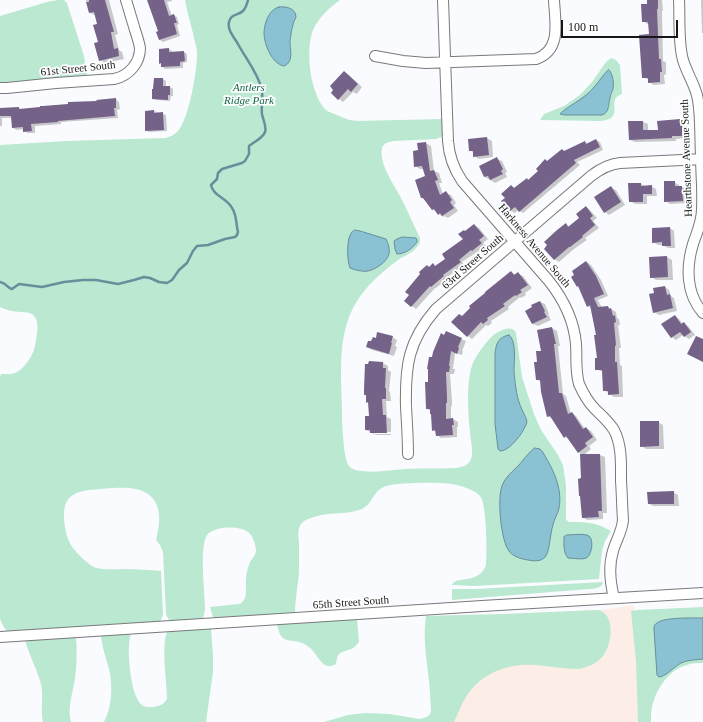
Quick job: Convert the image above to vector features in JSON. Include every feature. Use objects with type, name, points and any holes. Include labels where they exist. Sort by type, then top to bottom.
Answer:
[{"type":"street","name":"61st Street South","points":[[0,88],[111,79],[119,78],[128,73],[137,61],[140,48],[126,0]]},
{"type":"street","name":"Harkness Avenue South","points":[[443,0],[448,141],[452,162],[462,181],[554,287],[567,308],[575,336],[576,369],[580,385],[591,405],[613,429],[618,440],[623,520],[621,531],[612,551],[610,565],[611,584],[614,598]]},
{"type":"street","points":[[375,56],[409,62],[446,63],[536,59],[543,56],[551,48],[555,39],[554,0]]},
{"type":"street","name":"Hearthstone Avenue South","points":[[679,0],[682,57],[685,68],[695,88],[698,102],[702,159],[702,215],[691,252],[689,281],[692,296],[703,313]]},
{"type":"street","name":"63rd Street South","points":[[408,454],[406,374],[411,351],[418,334],[425,322],[436,309],[595,173],[607,166],[620,163],[702,159]]},
{"type":"street","name":"65th Street South","points":[[0,637],[703,593]]},
{"type":"shaded area","points":[[634,605],[640,722],[437,722],[450,615],[602,610]]},
{"type":"green space","points":[[58,0],[64,0],[67,3],[84,56],[87,75],[0,83],[0,16]]},
{"type":"green space","name":"Antlers Ridge Park","points":[[185,0],[340,0],[321,17],[315,25],[309,49],[309,60],[313,84],[321,104],[327,111],[349,120],[358,121],[442,119],[442,137],[437,139],[393,141],[386,143],[382,147],[382,160],[384,166],[420,238],[420,243],[411,253],[391,265],[377,277],[365,290],[349,317],[342,347],[341,362],[344,448],[347,462],[353,469],[373,472],[456,468],[467,464],[471,459],[472,452],[468,397],[469,378],[473,363],[482,348],[494,334],[505,329],[513,330],[516,333],[522,377],[534,414],[541,430],[563,465],[566,485],[566,520],[569,522],[586,522],[595,524],[611,531],[605,541],[602,551],[599,579],[475,586],[452,585],[456,581],[473,578],[479,575],[484,570],[486,565],[485,518],[484,508],[480,496],[471,490],[452,484],[409,483],[381,488],[369,504],[357,511],[317,516],[301,524],[298,533],[299,572],[295,614],[214,619],[210,607],[239,604],[244,600],[246,594],[247,571],[256,551],[254,541],[248,532],[244,530],[239,528],[221,528],[210,532],[207,535],[203,549],[205,609],[202,620],[170,622],[166,614],[163,552],[156,540],[159,524],[158,508],[151,496],[145,492],[136,489],[105,488],[82,491],[67,501],[64,516],[68,539],[77,553],[85,561],[96,568],[161,571],[163,615],[160,622],[8,632],[4,627],[0,619],[0,377],[1,374],[11,374],[17,372],[27,362],[34,350],[37,338],[37,324],[35,317],[31,313],[12,311],[0,307],[0,145],[165,138],[175,134],[182,125],[186,116],[197,59],[197,49]]},
{"type":"green space","points":[[611,58],[616,60],[620,65],[622,94],[615,100],[613,116],[609,119],[601,121],[540,120],[544,114],[564,106],[580,95],[592,82],[606,62]]},
{"type":"green space","points":[[603,582],[600,587],[594,589],[452,600],[452,589]]},
{"type":"green space","points":[[703,607],[703,663],[689,664],[681,667],[666,678],[656,694],[652,708],[651,722],[638,722],[636,661],[631,611]]},
{"type":"green space","points":[[598,610],[608,617],[611,630],[609,645],[603,656],[598,661],[579,669],[525,665],[496,671],[479,682],[472,689],[464,700],[454,722],[324,722],[348,715],[365,713],[390,714],[419,719],[429,715],[431,711],[425,637],[426,616]]},
{"type":"green space","points":[[357,619],[359,642],[353,648],[339,654],[336,664],[331,666],[324,664],[306,645],[297,641],[283,638],[277,624]]},
{"type":"green space","points":[[211,628],[213,672],[206,722],[104,722],[109,710],[111,689],[109,669],[101,635],[131,633],[129,642],[129,658],[130,672],[135,693],[142,705],[146,707],[153,707],[162,704],[167,699],[164,647],[167,631]]},
{"type":"green space","points":[[76,637],[77,652],[70,711],[71,722],[43,722],[41,684],[25,640]]},
{"type":"water","points":[[287,7],[296,14],[290,41],[290,59],[284,66],[272,58],[264,37],[264,29],[268,17],[275,8]]},
{"type":"water","points":[[609,70],[612,76],[613,89],[605,114],[560,114],[589,93]]},
{"type":"water","points":[[355,230],[386,239],[389,246],[389,254],[381,265],[368,271],[359,271],[350,268],[348,244],[350,235]]},
{"type":"water","points":[[403,237],[416,238],[417,242],[403,253],[397,254],[394,241]]},
{"type":"water","points":[[509,335],[512,338],[514,347],[514,371],[517,392],[520,405],[527,422],[523,431],[516,440],[508,448],[500,451],[498,449],[495,424],[495,354],[496,347],[500,339]]},
{"type":"water","points":[[535,448],[542,451],[553,471],[558,485],[560,500],[547,555],[541,560],[535,561],[526,560],[513,555],[506,546],[502,529],[500,500],[502,486],[509,474]]},
{"type":"water","points":[[581,534],[587,535],[591,538],[591,551],[588,557],[582,559],[568,558],[565,553],[564,545],[564,537],[567,535]]},
{"type":"water","points":[[703,618],[703,659],[683,662],[659,677],[657,675],[654,626],[661,621],[672,619]]},
{"type":"building","points":[[89,0],[105,0],[114,32],[111,32],[114,49],[118,48],[119,56],[99,61],[94,43],[98,42],[93,25],[97,24],[94,12],[89,13],[86,2],[89,2]]},
{"type":"building","points":[[147,0],[164,0],[169,16],[174,14],[177,23],[174,23],[177,34],[159,40],[156,32],[158,31]]},
{"type":"building","points":[[647,0],[658,0],[659,59],[661,59],[662,72],[660,72],[660,82],[648,83],[648,78],[642,78],[639,35],[649,34],[648,22],[642,22],[641,4],[647,4]]},
{"type":"building","points":[[169,48],[169,52],[184,51],[185,61],[180,62],[180,66],[161,67],[161,63],[159,64],[159,49]]},
{"type":"building","points":[[344,71],[358,84],[351,92],[348,89],[338,100],[331,93],[333,90],[330,86]]},
{"type":"building","points":[[154,78],[163,78],[163,86],[170,86],[170,95],[168,95],[168,100],[152,99]]},
{"type":"building","points":[[116,98],[116,108],[114,108],[115,116],[31,124],[32,131],[23,132],[23,127],[12,128],[11,116],[0,116],[0,108],[19,107],[19,109],[68,104],[68,102],[97,101],[96,100]]},
{"type":"building","points":[[154,110],[154,113],[163,112],[164,130],[145,131],[145,111]]},
{"type":"building","points":[[680,119],[682,136],[672,136],[672,138],[629,140],[628,121],[643,121],[643,130],[658,130],[657,121]]},
{"type":"building","points":[[487,137],[489,155],[473,157],[473,151],[469,151],[468,139]]},
{"type":"building","points":[[596,139],[600,147],[574,160],[576,163],[519,212],[515,207],[510,211],[501,201],[505,198],[501,194],[511,185],[514,188],[527,178],[528,180],[538,171],[536,169],[545,159],[547,161],[562,149],[564,151],[585,141],[586,144]]},
{"type":"building","points":[[426,142],[430,171],[434,170],[438,180],[435,181],[440,195],[446,191],[452,200],[450,202],[454,208],[442,216],[440,213],[438,215],[434,209],[432,210],[423,198],[421,198],[415,180],[425,176],[422,166],[414,167],[413,151],[418,150],[417,143]]},
{"type":"building","points":[[497,157],[503,169],[501,171],[503,174],[490,180],[488,176],[484,177],[479,166]]},
{"type":"building","points":[[664,181],[675,181],[675,186],[682,186],[683,201],[664,202]]},
{"type":"building","points":[[628,183],[641,183],[641,186],[652,185],[652,194],[643,194],[643,202],[629,202]]},
{"type":"building","points":[[611,186],[621,202],[604,213],[594,197]]},
{"type":"building","points":[[586,206],[593,216],[590,218],[595,225],[582,236],[583,237],[554,260],[544,249],[547,245],[544,242],[566,223],[568,227],[579,218],[576,214]]},
{"type":"building","points":[[474,224],[484,236],[479,240],[482,243],[472,251],[471,250],[459,260],[461,262],[443,275],[444,276],[431,287],[430,286],[411,307],[404,301],[409,295],[405,292],[420,274],[419,272],[427,265],[429,267],[433,263],[435,266],[445,259],[442,254],[463,239],[458,234]]},
{"type":"building","points":[[670,227],[671,246],[662,246],[662,242],[652,243],[652,228]]},
{"type":"building","points":[[667,256],[668,277],[650,278],[649,257]]},
{"type":"building","points":[[586,261],[596,276],[604,294],[594,298],[598,307],[608,306],[609,309],[611,308],[613,316],[615,315],[615,362],[617,362],[619,394],[608,395],[608,391],[603,391],[602,370],[595,370],[595,358],[597,358],[594,335],[596,335],[590,305],[587,307],[578,286],[577,287],[571,277],[574,275],[572,271]]},
{"type":"building","points":[[511,271],[514,275],[518,272],[528,285],[520,290],[522,292],[516,296],[515,295],[503,304],[505,306],[487,318],[488,320],[483,324],[481,322],[467,337],[451,322],[459,314],[462,316],[470,308],[469,306]]},
{"type":"building","points":[[665,286],[667,295],[670,294],[673,308],[653,313],[649,294],[654,293],[653,288]]},
{"type":"building","points":[[540,301],[547,317],[532,324],[525,311],[532,307],[531,305]]},
{"type":"building","points":[[675,315],[681,324],[684,322],[691,332],[684,337],[680,332],[671,338],[661,324]]},
{"type":"building","points":[[552,327],[556,344],[554,344],[559,393],[562,393],[568,414],[572,412],[583,429],[586,427],[593,437],[585,443],[587,446],[578,453],[566,436],[564,438],[550,416],[547,417],[541,392],[540,380],[536,380],[534,362],[537,362],[536,351],[541,351],[537,330]]},
{"type":"building","points":[[446,331],[462,338],[457,354],[451,351],[449,372],[446,372],[446,419],[453,418],[454,425],[452,425],[453,435],[436,436],[435,430],[432,431],[430,409],[426,409],[425,382],[428,382],[427,369],[429,357],[432,357],[441,333],[444,335]]},
{"type":"building","points":[[377,332],[393,336],[389,354],[366,347],[368,341],[371,341],[373,337],[376,338]]},
{"type":"building","points":[[696,336],[703,339],[703,362],[687,354]]},
{"type":"building","points":[[369,361],[383,362],[383,368],[386,368],[386,399],[382,399],[383,415],[386,415],[387,433],[370,433],[370,430],[365,430],[365,416],[369,416],[368,402],[366,403],[366,395],[364,395],[365,364],[368,364]]},
{"type":"building","points":[[640,421],[659,421],[659,446],[640,447]]},
{"type":"building","points":[[580,454],[600,454],[602,511],[598,511],[599,517],[582,518],[578,479],[581,478]]},
{"type":"building","points":[[674,491],[674,504],[648,504],[647,492]]},
{"type":"waterway","points":[[0,282],[12,289],[19,284],[42,287],[64,282],[83,280],[96,280],[118,284],[144,277],[167,283],[172,280],[179,270],[187,263],[197,246],[208,245],[235,237],[237,235],[238,232],[234,211],[227,202],[214,192],[211,185],[217,179],[218,173],[222,169],[245,161],[249,154],[249,146],[258,140],[264,134],[265,130],[262,114],[262,90],[260,84],[255,72],[229,28],[231,17],[243,11],[248,0]]}]
